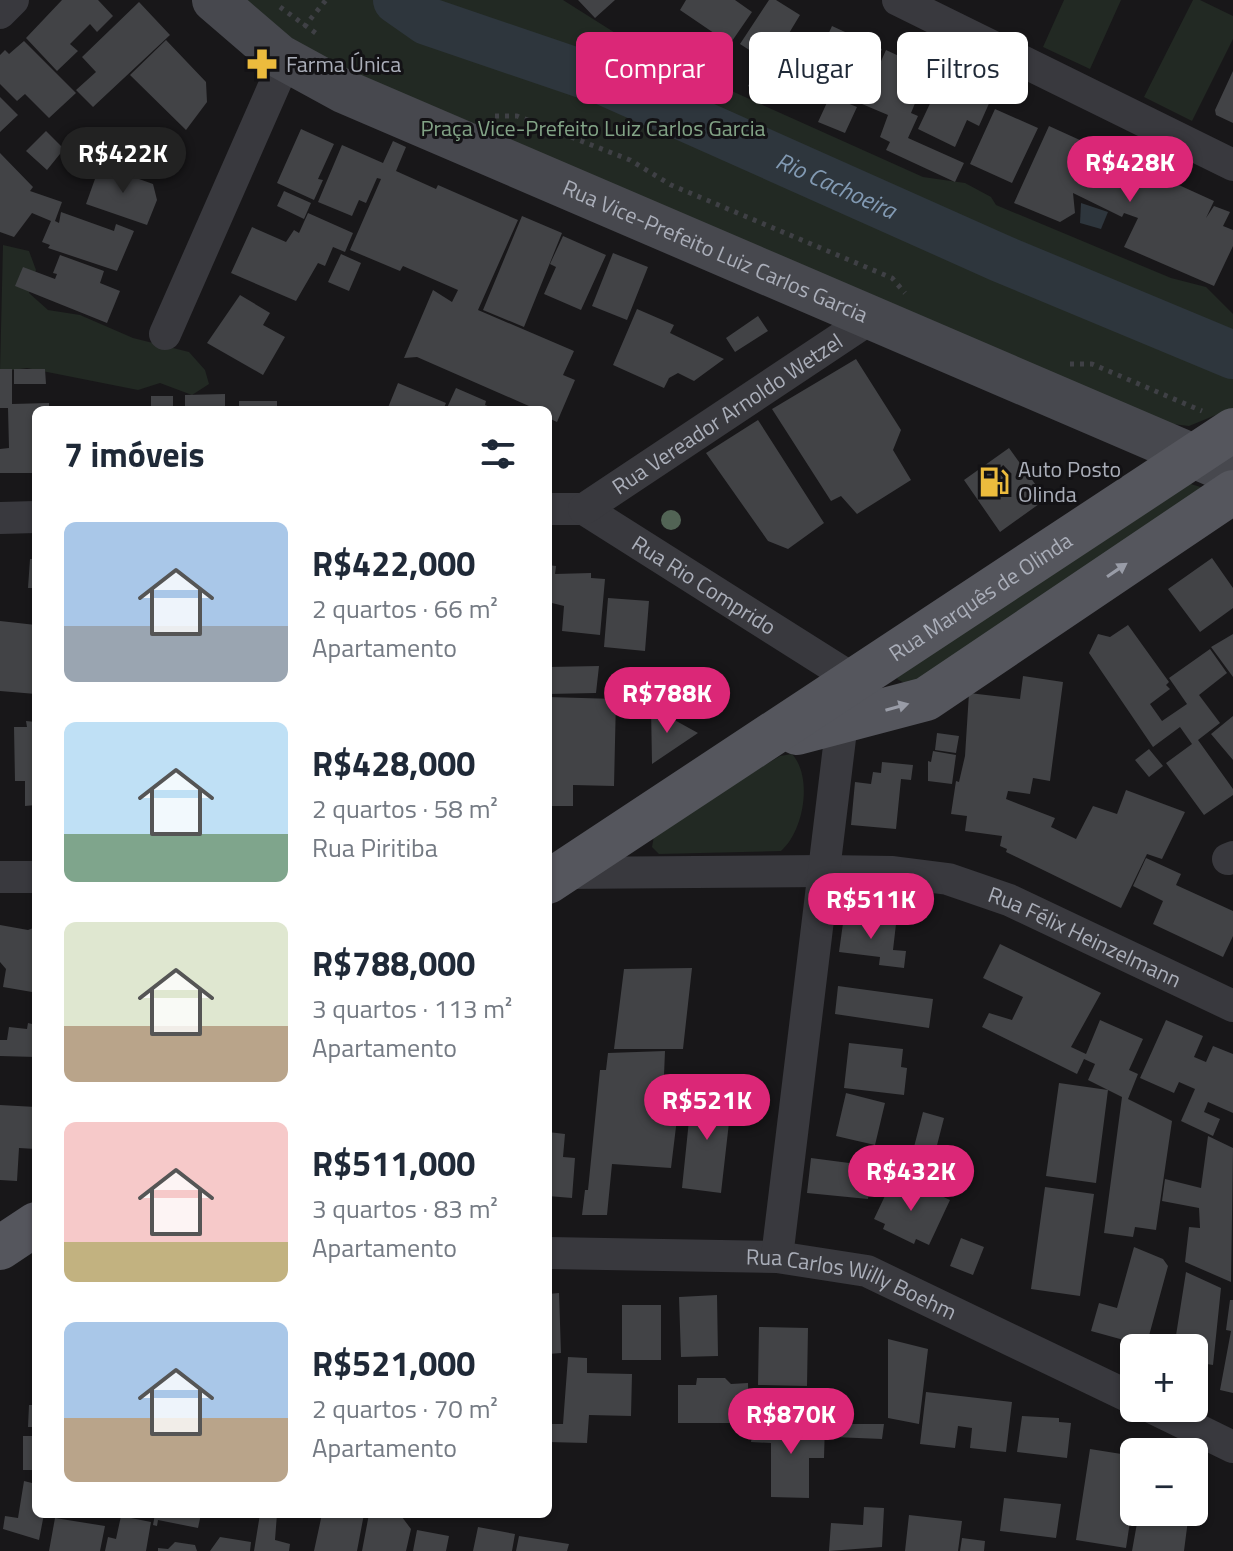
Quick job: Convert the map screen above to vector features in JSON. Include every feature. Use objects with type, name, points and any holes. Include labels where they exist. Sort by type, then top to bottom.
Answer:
[{"type":"main road","name":"Rua Vice-Prefeito Luiz Carlos Garcia","points":[[214,0],[295,43],[358,97],[1233,473]]},
{"type":"main road","name":"Rua Marquês de Olinda","points":[[552,876],[768,740],[1194,456],[1220,421]]},
{"type":"main road","name":"Rua Marquês de Olinda","points":[[768,740],[926,699],[1233,492]]},
{"type":"street","points":[[0,13],[13,0]]},
{"type":"street","points":[[898,0],[1233,165]]},
{"type":"street","points":[[165,334],[295,43]]},
{"type":"street","name":"Rua Vereador Arnoldo Wetzel","points":[[584,509],[871,318]]},
{"type":"street","points":[[552,509],[584,509]]},
{"type":"street","name":"Rua Rio Comprido","points":[[584,509],[856,681]]},
{"type":"street","points":[[0,518],[32,517]]},
{"type":"street","points":[[777,1257],[842,722]]},
{"type":"street","name":"Rua Félix Heinzelmann","points":[[552,876],[824,871],[918,874],[982,890],[1233,1006]]},
{"type":"street","points":[[0,877],[32,877]]},
{"type":"street","name":"Rua Carlos Willy Boehm","points":[[552,1253],[777,1257],[867,1271],[1120,1392]]},
{"type":"street","points":[[1182,1422],[1233,1447]]},
{"type":"path","points":[[271,0],[295,43]]},
{"type":"path","points":[[295,43],[326,0]]},
{"type":"path","points":[[295,43],[327,42]]},
{"type":"path","points":[[482,117],[517,116],[630,160],[671,185],[892,278],[909,297]]},
{"type":"path","points":[[1064,363],[1092,364],[1220,421]]},
{"type":"green space","name":"Praça Vice-Prefeito Luiz Carlos Garcia","points":[[238,0],[563,0],[614,32],[576,32],[576,104],[733,104],[733,92],[749,99],[749,104],[761,104],[923,177],[965,183],[991,197],[996,205],[1171,278],[1206,287],[1233,314],[1233,408],[1189,426],[1163,423],[318,61]]},
{"type":"green space","points":[[1064,0],[1121,0],[1090,69],[1043,47]]},
{"type":"green space","points":[[1193,0],[1200,0],[1233,16],[1233,39],[1192,121],[1144,97]]},
{"type":"green space","points":[[3,245],[29,251],[36,270],[29,293],[48,310],[80,315],[133,338],[189,352],[205,370],[209,384],[192,395],[160,383],[138,390],[27,368],[0,372]]},
{"type":"green space","points":[[1181,481],[1207,489],[914,688],[897,679],[904,666]]},
{"type":"green space","points":[[792,754],[802,776],[803,804],[795,831],[781,851],[659,854],[652,847],[654,836],[662,827],[780,756]]},
{"type":"shaded area","points":[[1081,203],[1108,212],[1101,229],[1080,223]]},
{"type":"building","points":[[62,0],[98,0],[113,16],[97,32],[90,24],[70,44],[78,51],[57,71],[26,38]]},
{"type":"building","points":[[578,0],[615,0],[595,18]]},
{"type":"building","points":[[686,0],[735,0],[752,12],[733,40],[733,32],[712,32],[680,10]]},
{"type":"building","points":[[769,0],[776,0],[800,15],[790,32],[749,32],[749,50],[740,44]]},
{"type":"building","points":[[139,2],[170,35],[93,107],[76,90],[96,72],[82,57]]},
{"type":"building","points":[[832,26],[845,32],[829,32]]},
{"type":"building","points":[[166,40],[206,82],[207,102],[186,130],[130,75]]},
{"type":"building","points":[[24,41],[76,93],[49,118],[25,94],[17,101],[0,84],[0,55],[5,50],[9,54]]},
{"type":"building","points":[[886,50],[897,55],[897,104],[915,104],[911,113],[918,116],[908,138],[964,163],[955,182],[886,150],[890,142],[880,137],[888,115],[862,104],[881,104],[881,61]]},
{"type":"building","points":[[1233,71],[1233,123],[1216,115],[1215,110]]},
{"type":"building","points":[[0,97],[18,115],[0,132]]},
{"type":"building","points":[[826,104],[857,107],[845,133],[818,122]]},
{"type":"building","points":[[930,104],[989,104],[979,126],[967,120],[955,147],[918,129]]},
{"type":"building","points":[[995,109],[1038,128],[1012,183],[970,164]]},
{"type":"building","points":[[1049,126],[1214,201],[1206,218],[1214,206],[1230,212],[1223,226],[1233,230],[1233,246],[1214,286],[1124,247],[1138,218],[1124,213],[1122,217],[1073,193],[1075,213],[1060,222],[1014,203]]},
{"type":"building","points":[[301,129],[334,144],[318,179],[323,180],[314,200],[277,183]]},
{"type":"building","points":[[46,131],[64,149],[47,170],[26,151]]},
{"type":"building","points":[[393,141],[406,147],[396,171],[436,189],[438,185],[518,220],[478,310],[574,351],[563,375],[575,380],[557,422],[552,420],[552,406],[529,406],[417,357],[404,358],[433,290],[452,302],[458,290],[403,266],[400,271],[350,250],[381,179],[377,178],[366,203],[359,200],[352,216],[318,202],[342,145],[383,163]]},
{"type":"building","points":[[0,153],[33,187],[30,191],[62,202],[55,221],[59,223],[61,212],[114,231],[116,224],[134,231],[117,271],[48,248],[50,245],[42,242],[51,221],[32,213],[14,237],[0,232]]},
{"type":"building","points":[[100,165],[153,184],[157,200],[147,225],[86,204]]},
{"type":"building","points":[[284,191],[311,203],[304,219],[277,206]]},
{"type":"building","points":[[308,213],[353,233],[345,252],[333,247],[325,266],[318,263],[296,301],[231,273],[252,227],[286,242],[294,230],[299,233]]},
{"type":"building","points":[[522,216],[562,233],[524,327],[483,310]]},
{"type":"building","points":[[563,236],[606,255],[581,310],[544,294],[556,267],[550,264]]},
{"type":"building","points":[[613,253],[648,267],[627,320],[592,306]]},
{"type":"building","points":[[341,254],[361,263],[349,291],[328,282]]},
{"type":"building","points":[[60,255],[104,271],[100,283],[120,291],[107,323],[15,286],[23,267],[55,279],[57,274],[53,273]]},
{"type":"building","points":[[240,295],[270,313],[263,325],[285,337],[263,375],[207,343]]},
{"type":"building","points":[[637,309],[674,325],[670,333],[724,359],[694,381],[678,373],[669,378],[664,388],[613,365]]},
{"type":"building","points":[[758,316],[768,331],[735,352],[726,338]]},
{"type":"building","points":[[856,359],[901,430],[893,450],[911,480],[857,514],[841,496],[831,501],[772,409]]},
{"type":"building","points":[[0,369],[12,369],[12,404],[49,403],[49,406],[32,406],[32,473],[0,473],[0,449],[9,448],[8,408],[0,408]]},
{"type":"building","points":[[14,369],[45,369],[46,384],[14,384]]},
{"type":"building","points":[[398,383],[446,403],[445,406],[389,406]]},
{"type":"building","points":[[456,388],[486,401],[488,406],[448,406]]},
{"type":"building","points":[[225,394],[225,406],[185,406],[185,395]]},
{"type":"building","points":[[151,396],[173,396],[173,406],[151,406]]},
{"type":"building","points":[[239,401],[277,401],[277,406],[239,406]]},
{"type":"building","points":[[758,420],[824,523],[788,549],[768,541],[706,453]]},
{"type":"building","points":[[1009,448],[1046,499],[1000,532],[964,480]]},
{"type":"building","points":[[1212,558],[1233,588],[1233,608],[1200,632],[1168,589]]},
{"type":"building","points":[[30,559],[32,559],[32,588],[28,588]]},
{"type":"building","points":[[552,566],[556,566],[555,574],[591,573],[591,578],[605,579],[600,635],[562,631],[564,606],[552,603]]},
{"type":"building","points":[[608,598],[649,601],[645,651],[604,647]]},
{"type":"building","points":[[0,621],[32,625],[32,694],[0,691]]},
{"type":"building","points":[[1128,625],[1169,682],[1166,685],[1170,689],[1150,704],[1162,721],[1187,704],[1169,678],[1210,649],[1227,673],[1199,695],[1220,723],[1198,740],[1233,789],[1233,795],[1204,815],[1166,763],[1192,744],[1180,727],[1153,747],[1089,653],[1098,634],[1110,637]]},
{"type":"building","points":[[1233,634],[1233,677],[1211,647]]},
{"type":"building","points":[[599,666],[596,693],[552,694],[552,667]]},
{"type":"building","points":[[1023,676],[1063,682],[1050,781],[1033,778],[1030,794],[1008,791],[1006,799],[1055,818],[1051,827],[1076,839],[1093,806],[1117,814],[1126,790],[1185,812],[1162,859],[1147,854],[1121,908],[1006,852],[1007,849],[1000,846],[1002,836],[965,831],[967,816],[951,814],[956,781],[959,782],[965,756],[969,693],[1020,699]]},
{"type":"building","points":[[552,697],[616,699],[614,786],[573,785],[573,806],[552,806]]},
{"type":"building","points":[[651,707],[698,733],[652,764]]},
{"type":"building","points":[[1233,716],[1233,760],[1211,734]]},
{"type":"building","points":[[26,721],[32,722],[32,805],[25,806],[25,781],[15,781],[14,727],[27,727]]},
{"type":"building","points":[[937,733],[959,736],[956,753],[935,750]]},
{"type":"building","points":[[1149,749],[1163,766],[1149,777],[1135,760]]},
{"type":"building","points":[[933,751],[956,755],[952,784],[928,781],[928,761],[931,762]]},
{"type":"building","points":[[882,762],[913,765],[911,780],[901,779],[896,829],[851,825],[855,782],[871,784],[873,772],[881,773]]},
{"type":"building","points":[[1146,858],[1181,874],[1176,885],[1233,911],[1233,936],[1223,957],[1153,924],[1163,901],[1133,886]]},
{"type":"building","points":[[844,916],[896,924],[893,950],[906,951],[904,968],[879,965],[880,957],[839,952]]},
{"type":"building","points":[[0,925],[32,928],[32,992],[3,987],[6,969],[0,962]]},
{"type":"building","points":[[1000,944],[1101,993],[1071,1047],[1086,1054],[1100,1020],[1143,1039],[1129,1070],[1138,1074],[1128,1099],[1172,1121],[1156,1230],[1135,1227],[1133,1237],[1104,1233],[1122,1097],[1088,1080],[1095,1064],[1084,1059],[1077,1074],[982,1027],[989,1013],[1012,1020],[1023,997],[983,978]]},
{"type":"building","points":[[692,968],[683,1049],[614,1049],[624,969]]},
{"type":"building","points":[[838,986],[933,999],[929,1028],[835,1014]]},
{"type":"building","points":[[1166,1020],[1203,1036],[1194,1057],[1206,1062],[1213,1046],[1233,1054],[1233,1113],[1208,1102],[1204,1112],[1220,1119],[1213,1136],[1181,1121],[1195,1089],[1179,1082],[1174,1093],[1140,1078]]},
{"type":"building","points":[[28,1023],[32,1024],[32,1057],[0,1056],[0,1040],[7,1040],[9,1027],[27,1029]]},
{"type":"building","points":[[849,1043],[903,1049],[901,1067],[907,1068],[904,1095],[844,1088]]},
{"type":"building","points":[[665,1051],[663,1100],[679,1102],[671,1168],[612,1164],[607,1215],[582,1215],[585,1190],[588,1190],[600,1070],[606,1070],[608,1053]]},
{"type":"building","points":[[1059,1083],[1108,1090],[1096,1183],[1046,1176]]},
{"type":"building","points":[[692,1091],[732,1096],[721,1193],[682,1188]]},
{"type":"building","points":[[846,1093],[885,1103],[875,1145],[836,1136]]},
{"type":"building","points":[[0,1105],[32,1107],[32,1149],[19,1148],[17,1181],[0,1180]]},
{"type":"building","points":[[923,1112],[944,1118],[935,1153],[914,1147]]},
{"type":"building","points":[[552,1132],[565,1134],[563,1157],[575,1158],[572,1198],[552,1196]]},
{"type":"building","points":[[1208,1136],[1233,1148],[1231,1282],[1185,1262],[1189,1227],[1200,1228],[1199,1208],[1162,1201],[1165,1179],[1201,1188]]},
{"type":"building","points":[[811,1158],[872,1166],[868,1199],[807,1193]]},
{"type":"building","points":[[892,1181],[926,1197],[929,1190],[950,1200],[929,1245],[916,1239],[914,1244],[883,1229],[885,1224],[874,1219]]},
{"type":"building","points":[[1045,1187],[1094,1194],[1080,1296],[1031,1289]]},
{"type":"building","points":[[961,1238],[984,1247],[973,1275],[950,1266]]},
{"type":"building","points":[[1134,1247],[1163,1259],[1168,1266],[1149,1334],[1120,1334],[1120,1339],[1091,1331],[1099,1303],[1117,1308]]},
{"type":"building","points":[[1186,1272],[1221,1288],[1213,1365],[1208,1364],[1208,1334],[1176,1334]]},
{"type":"building","points":[[559,1293],[561,1353],[552,1354],[552,1294]]},
{"type":"building","points":[[717,1295],[718,1356],[681,1357],[679,1297]]},
{"type":"building","points":[[1230,1300],[1233,1300],[1233,1393],[1220,1390],[1231,1331],[1226,1330]]},
{"type":"building","points":[[622,1305],[661,1305],[661,1360],[622,1360]]},
{"type":"building","points":[[759,1327],[808,1328],[807,1386],[758,1385]]},
{"type":"building","points":[[888,1339],[928,1349],[919,1424],[888,1418]]},
{"type":"building","points":[[568,1357],[587,1358],[587,1373],[632,1374],[631,1416],[589,1415],[587,1443],[552,1442],[552,1424],[563,1424]]},
{"type":"building","points":[[697,1378],[725,1378],[731,1384],[748,1383],[749,1423],[678,1423],[678,1385],[696,1385]]},
{"type":"building","points":[[763,1388],[795,1389],[794,1411],[763,1410]]},
{"type":"building","points":[[926,1392],[1012,1402],[1006,1452],[970,1448],[972,1428],[958,1426],[955,1448],[920,1444]]},
{"type":"building","points":[[29,1405],[32,1405],[32,1427],[28,1427]]},
{"type":"building","points":[[1022,1416],[1059,1418],[1059,1422],[1071,1423],[1067,1458],[1017,1452]]},
{"type":"building","points":[[825,1424],[824,1458],[809,1458],[809,1498],[771,1497],[771,1443],[751,1442],[754,1425]]},
{"type":"building","points":[[836,1424],[884,1424],[882,1439],[834,1437]]},
{"type":"building","points":[[23,1436],[32,1436],[32,1470],[23,1470]]},
{"type":"building","points":[[1090,1449],[1120,1454],[1120,1526],[1129,1526],[1126,1548],[1076,1540]]},
{"type":"building","points":[[24,1481],[32,1483],[32,1518],[43,1518],[39,1540],[3,1529],[5,1516],[18,1518]]},
{"type":"building","points":[[1004,1498],[1061,1504],[1056,1538],[1000,1531]]},
{"type":"building","points":[[864,1507],[884,1508],[882,1547],[829,1551],[831,1523],[863,1525]]},
{"type":"building","points":[[909,1515],[962,1521],[958,1551],[905,1551]]},
{"type":"building","points":[[55,1518],[105,1526],[100,1551],[49,1551]]},
{"type":"building","points":[[121,1518],[151,1522],[146,1551],[105,1551],[108,1537],[116,1539]]},
{"type":"building","points":[[154,1518],[200,1518],[198,1528],[158,1520],[157,1526],[153,1525]]},
{"type":"building","points":[[259,1518],[277,1518],[275,1540],[290,1544],[289,1551],[254,1551]]},
{"type":"building","points":[[321,1518],[363,1518],[357,1551],[314,1551]]},
{"type":"building","points":[[368,1518],[403,1518],[411,1529],[406,1551],[362,1551]]},
{"type":"building","points":[[1136,1526],[1187,1526],[1184,1551],[1132,1551]]},
{"type":"building","points":[[478,1527],[515,1534],[512,1551],[473,1551]]},
{"type":"building","points":[[417,1530],[449,1536],[446,1551],[413,1551]]},
{"type":"building","points":[[519,1536],[569,1544],[567,1551],[516,1551]]},
{"type":"building","points":[[220,1537],[251,1542],[250,1551],[210,1551]]},
{"type":"building","points":[[962,1538],[985,1541],[984,1551],[960,1551]]},
{"type":"building","points":[[175,1542],[195,1545],[197,1551],[158,1551],[158,1548],[168,1549]]},
{"type":"waterway","name":"Rio Cachoeira","points":[[397,0],[427,21],[606,82],[1000,258],[1233,355]]},
{"type":"place","name":"Farma Única","points":[[262,64]]},
{"type":"place","name":"Auto Posto Olinda","points":[[994,482]]}]
